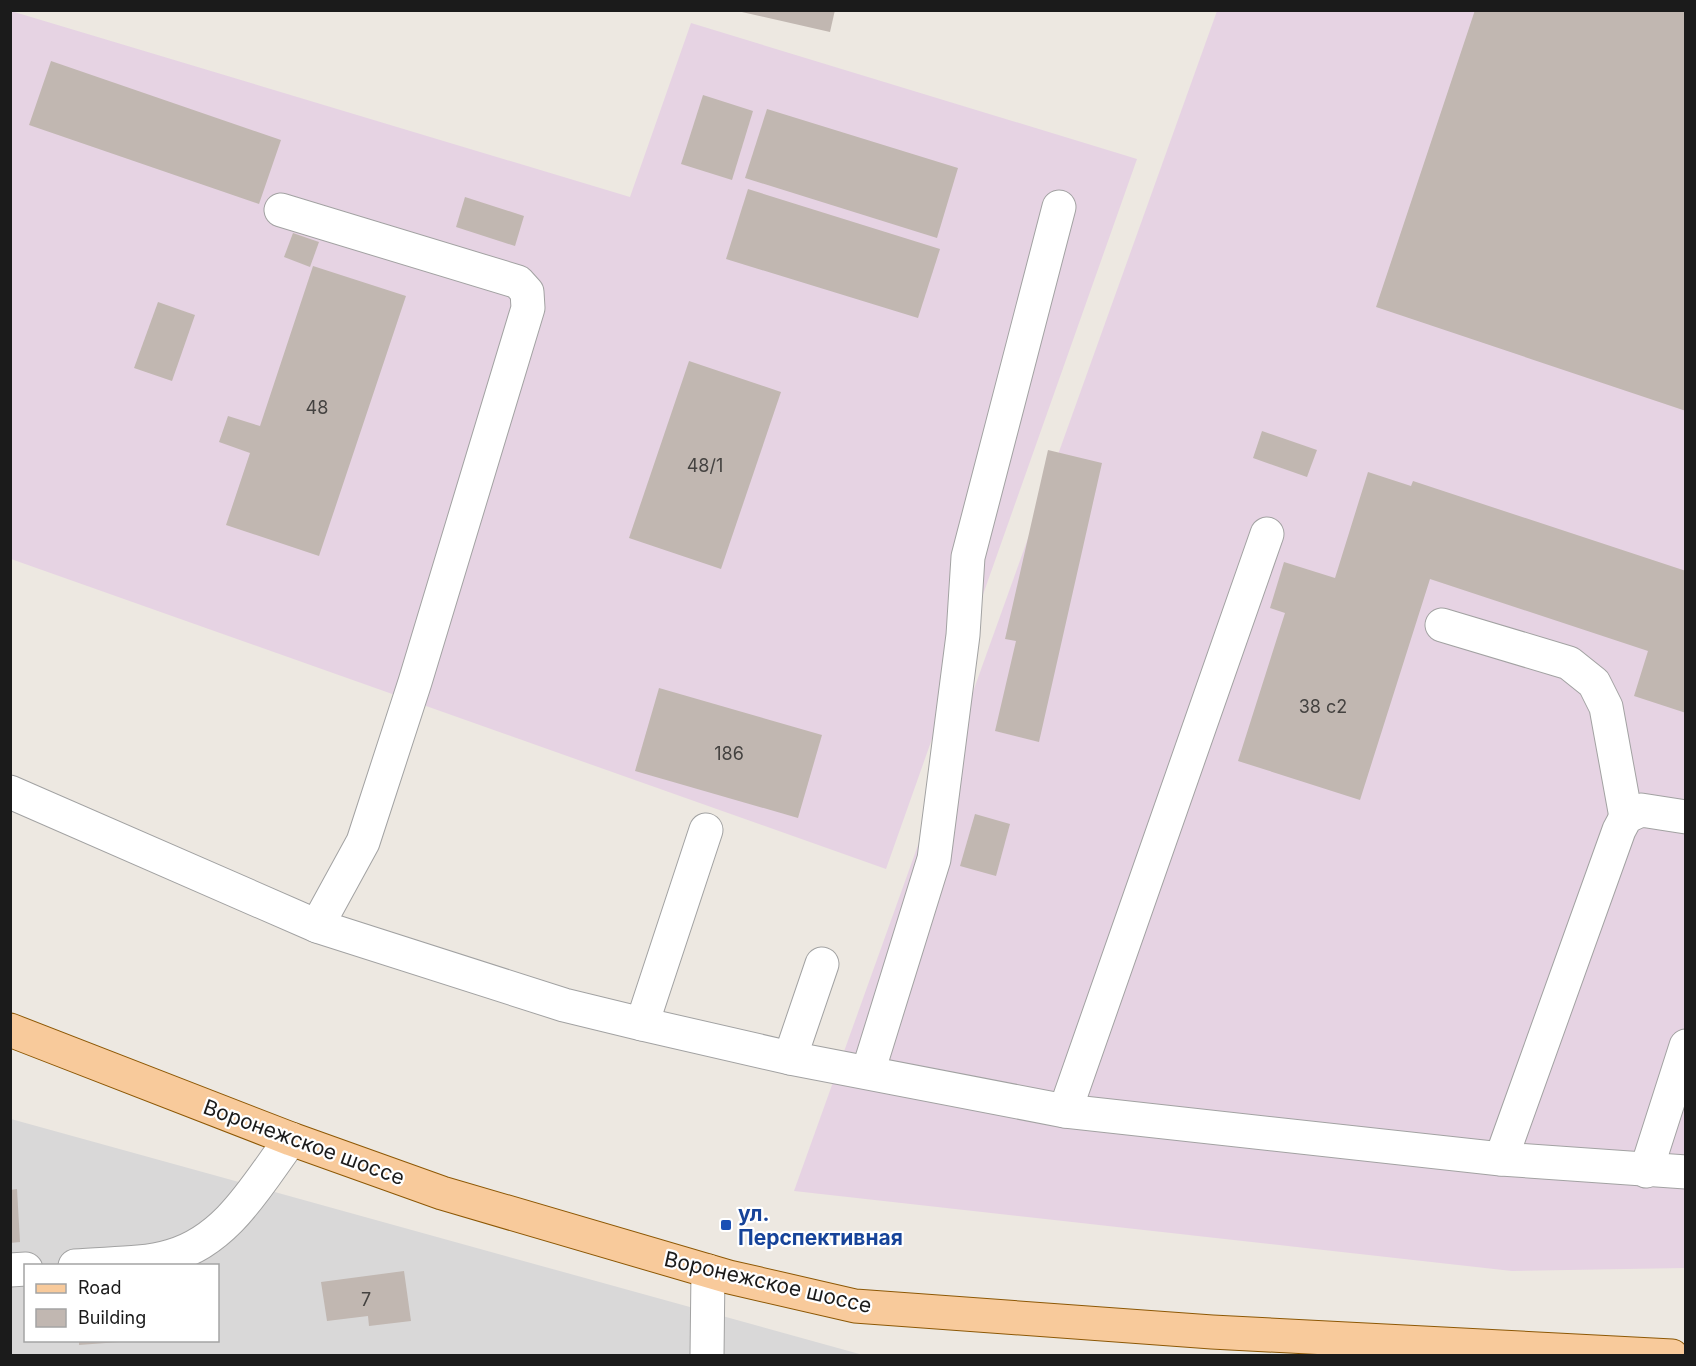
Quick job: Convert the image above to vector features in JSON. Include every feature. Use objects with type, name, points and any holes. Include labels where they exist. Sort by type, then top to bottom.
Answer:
[{"type":"main road","name":"Воронежское шоссе","points":[[10,1030],[291,1139],[442,1193],[708,1271],[855,1306],[1212,1332],[1671,1356]]},
{"type":"street","points":[[868,1072],[934,859],[963,634],[968,557],[1059,207]]},
{"type":"street","points":[[281,210],[518,282],[526,292],[528,308],[415,682],[363,842],[317,926]]},
{"type":"street","points":[[1065,1111],[1267,534]]},
{"type":"street","points":[[1443,625],[1569,663],[1594,683],[1606,707],[1626,817]]},
{"type":"street","points":[[10,792],[317,926],[564,1005],[790,1058],[1065,1111],[1502,1159],[1646,1171],[1686,1172]]},
{"type":"street","points":[[1502,1159],[1619,830],[1626,817],[1641,810],[1686,817]]},
{"type":"street","points":[[642,1024],[706,830]]},
{"type":"street","points":[[790,1058],[822,964]]},
{"type":"street","points":[[1646,1171],[1686,1046]]},
{"type":"street","points":[[99,1264],[171,1256],[193,1248],[221,1230],[291,1139]]},
{"type":"street","points":[[708,1271],[708,1356]]},
{"type":"shaded area","points":[[11,11],[630,197],[691,23],[1137,159],[886,869],[11,559]]},
{"type":"shaded area","points":[[1217,11],[1685,11],[1685,1268],[1512,1271],[794,1191]]},
{"type":"shaded area","points":[[11,1119],[863,1355],[11,1355]]},
{"type":"building","points":[[733,10],[835,10],[830,32]]},
{"type":"building","points":[[1475,10],[1686,10],[1686,411],[1376,307]]},
{"type":"building","points":[[51,61],[281,140],[259,204],[29,125]]},
{"type":"building","points":[[703,95],[753,111],[732,180],[681,164]]},
{"type":"building","points":[[767,109],[958,168],[937,238],[745,178]]},
{"type":"building","points":[[748,189],[940,249],[918,318],[726,259]]},
{"type":"building","points":[[465,197],[524,216],[515,246],[456,227]]},
{"type":"building","points":[[293,233],[319,242],[310,267],[284,257]]},
{"type":"building","points":[[313,266],[406,296],[319,556],[226,525],[250,453],[219,442],[228,416],[260,426]]},
{"type":"building","points":[[158,302],[195,315],[172,381],[134,368]]},
{"type":"building","points":[[689,361],[781,392],[721,569],[629,538]]},
{"type":"building","points":[[1262,431],[1317,450],[1307,477],[1253,458]]},
{"type":"building","points":[[1048,450],[1102,463],[1039,742],[995,731],[1016,641],[1005,639]]},
{"type":"building","points":[[1368,472],[1411,486],[1413,481],[1686,571],[1686,713],[1634,696],[1648,651],[1430,579],[1360,800],[1238,761],[1285,613],[1270,608],[1284,562],[1335,578]]},
{"type":"building","points":[[659,688],[822,735],[798,818],[635,771]]},
{"type":"building","points":[[975,814],[1010,824],[996,876],[960,866]]},
{"type":"building","points":[[17,1189],[20,1242],[10,1243],[10,1190]]},
{"type":"building","points":[[404,1271],[411,1321],[369,1326],[368,1316],[327,1321],[321,1282]]},
{"type":"building","points":[[79,1342],[119,1342],[79,1345]]},
{"type":"place","name":"ул. Перспективная","points":[[726,1225]]}]
